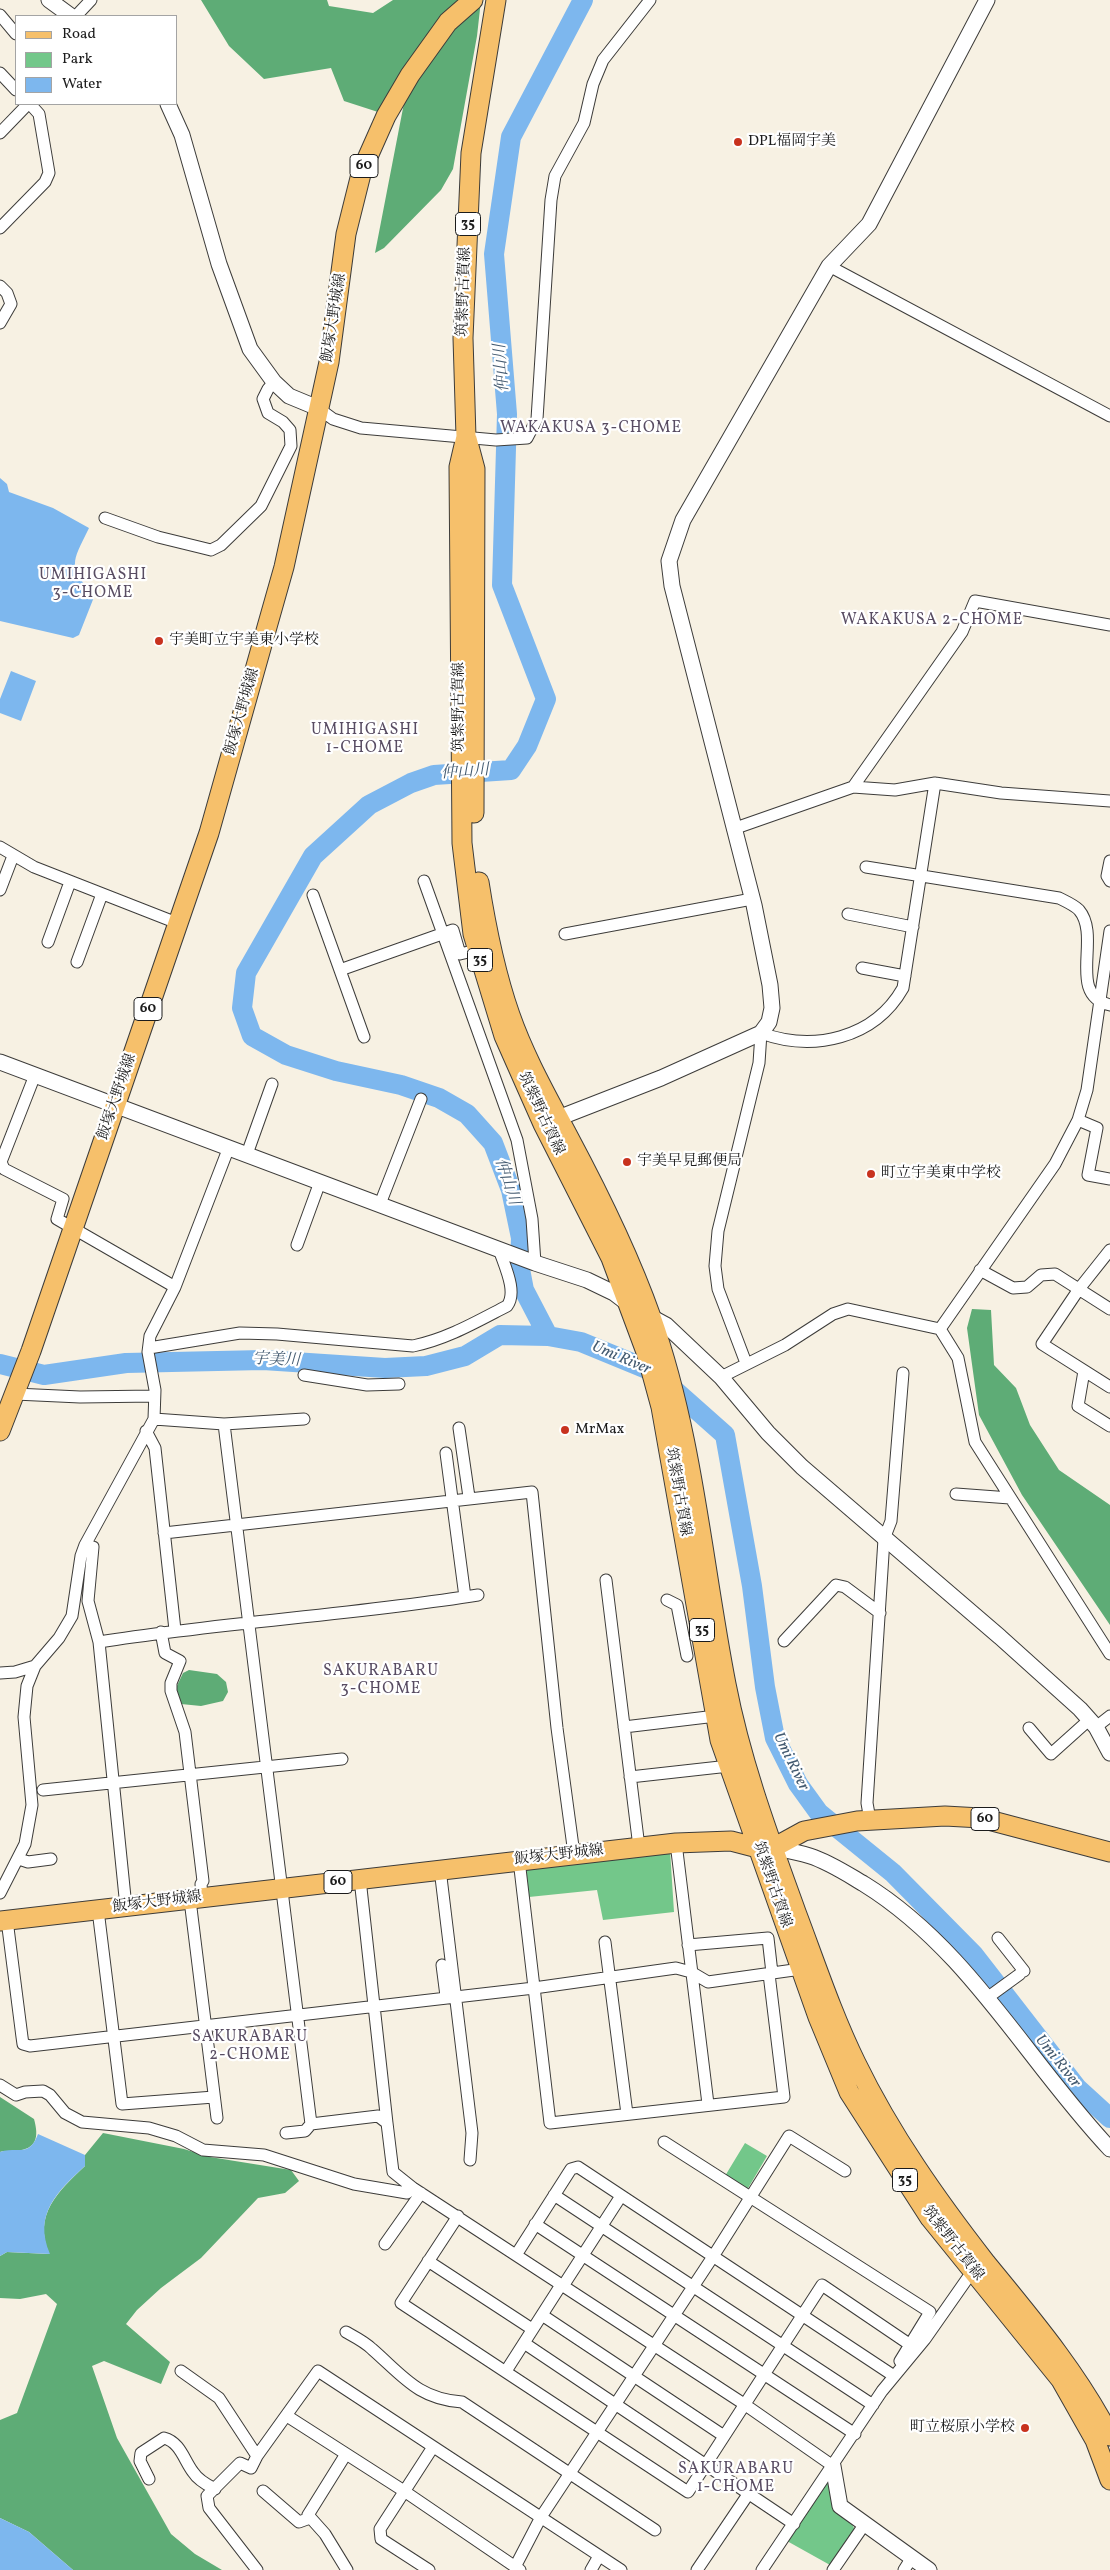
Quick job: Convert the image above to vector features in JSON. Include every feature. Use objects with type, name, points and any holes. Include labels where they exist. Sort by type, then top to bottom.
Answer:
[{"type":"main road","name":"飯塚大野城線","points":[[0,1432],[74,1230],[87,1183],[116,1105],[209,833],[284,567],[329,362],[346,234],[362,170],[386,116],[410,75],[448,22],[473,0]]},
{"type":"main road","name":"筑紫野古賀線","points":[[496,0],[472,153],[463,338],[466,437],[475,469],[466,754],[467,787],[486,923],[497,973],[511,1018],[551,1121],[631,1306],[646,1352],[661,1407],[720,1740],[729,1766],[841,2029],[881,2111],[909,2158],[941,2204],[1105,2413],[1110,2436]]},
{"type":"main road","name":"筑紫野古賀線","points":[[467,787],[462,843],[473,934],[477,950],[504,1036],[551,1121],[605,1208],[636,1275],[666,1360],[682,1422],[725,1682],[736,1736],[765,1848],[800,1969],[845,2093],[930,2218],[1061,2380],[1095,2440],[1110,2480]]},
{"type":"main road","name":"60","points":[[765,1848],[804,1831],[863,1820],[945,1816],[981,1818],[1110,1852]]},
{"type":"main road","name":"飯塚大野城線","points":[[3,1921],[676,1843],[731,1841],[765,1848]]},
{"type":"street","points":[[49,0],[70,15]]},
{"type":"street","points":[[77,15],[91,0]]},
{"type":"street","points":[[168,105],[182,135],[210,237],[242,332],[260,365],[289,396],[318,408],[333,419],[361,428],[496,440],[527,438],[537,419],[551,200],[555,176],[584,123],[593,84],[603,60],[650,0]]},
{"type":"street","points":[[746,1363],[718,1289],[715,1266],[718,1231],[759,1063],[761,1034],[769,1022],[772,1008],[752,899],[672,586],[669,561],[683,520],[829,266],[869,224],[987,0]]},
{"type":"street","points":[[0,15],[15,33]]},
{"type":"street","points":[[0,73],[15,89]]},
{"type":"street","points":[[0,133],[28,105]]},
{"type":"street","points":[[0,228],[45,182],[49,173],[39,114],[30,105]]},
{"type":"street","points":[[829,266],[1110,416]]},
{"type":"street","points":[[0,286],[11,304],[0,323]]},
{"type":"street","points":[[105,518],[158,537],[211,550],[221,545],[261,506],[291,446],[290,430],[284,422],[268,413],[263,399],[268,388],[274,382]]},
{"type":"street","points":[[853,787],[962,632],[975,602],[1110,625]]},
{"type":"street","points":[[734,829],[853,787],[895,790],[935,783],[1001,794],[1110,801]]},
{"type":"street","points":[[551,1121],[661,1078],[761,1034],[780,1040],[825,1042],[853,1034],[876,1020],[896,1001],[903,988],[935,783]]},
{"type":"street","points":[[0,847],[12,856],[70,882],[177,923]]},
{"type":"street","points":[[0,890],[12,856]]},
{"type":"street","points":[[1110,861],[1107,876],[1110,881]]},
{"type":"street","points":[[866,867],[1059,898],[1072,905],[1079,911],[1088,933],[1086,968],[1090,993],[1105,1004]]},
{"type":"street","points":[[424,881],[441,933],[517,1140],[532,1219],[535,1263]]},
{"type":"street","points":[[48,942],[70,882]]},
{"type":"street","points":[[78,962],[102,894]]},
{"type":"street","points":[[313,895],[364,1037]]},
{"type":"street","points":[[565,934],[752,899]]},
{"type":"street","points":[[848,914],[912,926]]},
{"type":"street","points":[[340,970],[453,930],[460,954],[477,950]]},
{"type":"street","points":[[940,1329],[1055,1164],[1078,1120],[1087,1090],[1105,1004],[1110,931]]},
{"type":"street","points":[[862,968],[905,976]]},
{"type":"street","points":[[0,1062],[535,1263],[587,1280],[614,1293],[631,1306],[666,1325],[721,1377],[768,1434],[884,1539],[1000,1637],[1093,1723],[1110,1753]]},
{"type":"street","points":[[35,1075],[1,1162],[4,1169],[63,1199],[57,1219],[175,1287]]},
{"type":"street","points":[[246,1154],[272,1084]]},
{"type":"street","points":[[380,1204],[421,1099]]},
{"type":"street","points":[[1078,1120],[1096,1128],[1088,1175],[1110,1179]]},
{"type":"street","points":[[0,1893],[25,1844],[32,1805],[24,1717],[27,1686],[35,1666],[59,1638],[72,1616],[81,1556],[85,1545],[154,1419],[154,1393],[148,1350],[150,1336],[175,1287],[229,1147]]},
{"type":"street","points":[[297,1245],[320,1182]]},
{"type":"street","points":[[148,1350],[240,1333],[277,1334],[370,1346],[413,1346],[433,1342],[458,1332],[507,1306],[512,1297],[501,1250]]},
{"type":"street","points":[[1110,1250],[1079,1289],[1042,1344],[1110,1387]]},
{"type":"street","points":[[980,1270],[1013,1288],[1027,1287],[1041,1275],[1056,1274],[1110,1309]]},
{"type":"street","points":[[721,1377],[784,1345],[832,1314],[848,1309],[940,1329],[958,1358],[975,1442],[1010,1498],[1052,1559],[1110,1654]]},
{"type":"street","points":[[1084,1370],[1078,1406],[1110,1426]]},
{"type":"street","points":[[863,1820],[867,1803],[884,1539],[891,1522],[903,1374]]},
{"type":"street","points":[[304,1375],[367,1385],[399,1384]]},
{"type":"street","points":[[16,1390],[80,1397],[154,1393]]},
{"type":"street","points":[[154,1419],[224,1424],[304,1419]]},
{"type":"street","points":[[224,1424],[250,1621],[311,2124]]},
{"type":"street","points":[[459,1428],[468,1498]]},
{"type":"street","points":[[146,1431],[155,1448],[175,1630]]},
{"type":"street","points":[[446,1453],[465,1597]]},
{"type":"street","points":[[164,1534],[532,1492],[557,1728],[574,1854]]},
{"type":"street","points":[[956,1494],[1010,1498]]},
{"type":"street","points":[[85,1545],[93,1547],[88,1601],[99,1642],[126,1907]]},
{"type":"street","points":[[606,1580],[639,1847]]},
{"type":"street","points":[[784,1641],[836,1585],[845,1587],[880,1613]]},
{"type":"street","points":[[99,1642],[175,1630],[402,1607],[478,1595]]},
{"type":"street","points":[[667,1600],[677,1606],[686,1652],[704,1646]]},
{"type":"street","points":[[161,1632],[165,1653],[180,1662],[171,1683],[171,1691],[185,1732],[204,1881],[201,1884],[196,1899],[205,2025],[217,2118]]},
{"type":"street","points":[[0,1674],[35,1666]]},
{"type":"street","points":[[624,1727],[716,1716]]},
{"type":"street","points":[[1029,1728],[1051,1754],[1093,1723],[1110,1716]]},
{"type":"street","points":[[43,1790],[342,1759]]},
{"type":"street","points":[[630,1777],[729,1766]]},
{"type":"street","points":[[676,1843],[708,2104]]},
{"type":"street","points":[[765,1848],[811,1856],[838,1868],[885,1897],[927,1931],[990,1996],[1085,2123],[1110,2149]]},
{"type":"street","points":[[19,1858],[28,1862],[52,1859]]},
{"type":"street","points":[[519,1860],[550,2123],[784,2097],[768,1938],[688,1945]]},
{"type":"street","points":[[440,1869],[450,1996],[472,2133],[470,2160]]},
{"type":"street","points":[[360,1879],[393,2172],[417,2190],[744,2404],[833,2466],[840,2506],[907,2564],[929,2570]]},
{"type":"street","points":[[98,1910],[122,2104],[214,2097]]},
{"type":"street","points":[[3,1921],[24,2044],[30,2046],[113,2034],[534,1988],[676,1968],[691,1972],[708,1982],[800,1969]]},
{"type":"street","points":[[990,1996],[1022,1973],[998,1938]]},
{"type":"street","points":[[606,1942],[627,2114]]},
{"type":"street","points":[[442,1965],[450,1996]]},
{"type":"street","points":[[0,2086],[16,2095],[25,2092],[43,2091],[50,2095],[65,2113],[82,2122],[149,2128],[176,2136],[202,2150],[264,2155],[373,2188],[407,2193],[417,2190]]},
{"type":"street","points":[[286,2133],[305,2131],[311,2124],[378,2116],[387,2124]]},
{"type":"street","points":[[287,2416],[404,2491],[517,2568],[541,2517],[675,2315],[789,2136],[846,2171]]},
{"type":"street","points":[[664,2142],[930,2312],[900,2361],[903,2365]]},
{"type":"street","points":[[516,2254],[571,2168],[578,2167],[714,2255],[894,2376]]},
{"type":"street","points":[[386,2244],[417,2190]]},
{"type":"street","points":[[554,2195],[873,2405]]},
{"type":"street","points":[[506,2371],[621,2196]]},
{"type":"street","points":[[458,2216],[401,2302],[688,2492],[822,2285],[909,2344]]},
{"type":"street","points":[[535,2224],[855,2434]]},
{"type":"street","points":[[428,2261],[532,2329]]},
{"type":"street","points":[[762,2570],[873,2405],[975,2272]]},
{"type":"street","points":[[542,2315],[724,2436]]},
{"type":"street","points":[[346,2332],[371,2348],[403,2380],[426,2395],[462,2402],[655,2530]]},
{"type":"street","points":[[524,2343],[794,2524]]},
{"type":"street","points":[[180,2371],[219,2398],[257,2456]]},
{"type":"street","points":[[257,2570],[209,2508],[207,2496],[240,2463],[251,2468],[257,2456],[318,2371],[621,2570]]},
{"type":"street","points":[[149,2479],[140,2461],[141,2453],[164,2438],[172,2440],[189,2463],[193,2472],[203,2483],[214,2489]]},
{"type":"street","points":[[426,2569],[381,2539],[380,2529],[433,2447]]},
{"type":"street","points":[[346,2454],[308,2515],[325,2534],[347,2570]]},
{"type":"street","points":[[263,2491],[298,2522],[310,2518]]},
{"type":"street","points":[[698,2570],[749,2493]]},
{"type":"street","points":[[833,2570],[864,2525]]},
{"type":"street","points":[[591,2570],[600,2556]]},
{"type":"green space","points":[[201,0],[327,0],[329,6],[373,13],[393,0],[481,0],[477,36],[453,169],[441,190],[384,248],[375,253],[404,103],[378,112],[344,101],[331,68],[264,79],[229,46]]},
{"type":"green space","points":[[972,1309],[991,1310],[994,1365],[1016,1388],[1030,1425],[1059,1470],[1110,1505],[1110,1625],[1022,1495],[979,1415],[967,1328]]},
{"type":"green space","points":[[189,1670],[217,1674],[226,1682],[228,1692],[223,1701],[201,1706],[181,1704],[175,1690],[183,1673]]},
{"type":"green space","points":[[670,1850],[674,1912],[603,1920],[597,1890],[529,1897],[526,1867]]},
{"type":"green space","points":[[0,2097],[34,2119],[36,2137],[35,2141],[28,2148],[0,2152]]},
{"type":"green space","points":[[103,2133],[184,2149],[210,2157],[291,2170],[299,2181],[285,2193],[258,2198],[201,2258],[161,2288],[137,2310],[126,2324],[170,2362],[161,2384],[104,2361],[92,2366],[117,2438],[171,2534],[195,2554],[222,2570],[73,2570],[29,2532],[0,2518],[0,2420],[17,2413],[57,2304],[46,2294],[20,2299],[0,2298],[0,2256],[7,2252],[49,2254],[44,2227],[46,2215],[58,2195],[85,2166],[85,2155]]},
{"type":"green space","points":[[745,2143],[767,2156],[747,2190],[725,2176]]},
{"type":"green space","points":[[828,2481],[832,2484],[855,2530],[830,2565],[787,2541]]},
{"type":"water","points":[[0,478],[7,484],[9,492],[53,508],[89,528],[76,557],[75,564],[80,578],[94,597],[79,635],[73,638],[0,621]]},
{"type":"water","points":[[11,671],[36,681],[21,721],[0,713],[0,699]]},
{"type":"water","points":[[38,2134],[85,2155],[85,2166],[57,2195],[46,2215],[44,2227],[45,2240],[50,2254],[7,2252],[0,2256],[0,2152],[27,2149],[35,2141]]},
{"type":"water","points":[[0,2518],[29,2532],[73,2570],[0,2570]]},
{"type":"waterway","name":"仲山川","points":[[548,1336],[524,1290],[520,1269],[521,1238],[511,1190],[493,1143],[467,1114],[439,1098],[401,1085],[336,1071],[286,1055],[252,1036],[242,1008],[246,973],[313,856],[369,805],[411,783],[434,775],[511,770],[527,746],[546,699],[502,585],[507,414],[494,254],[511,137],[583,0]]},
{"type":"waterway","name":"Umi River","points":[[0,1364],[44,1375],[126,1363],[263,1360],[385,1368],[426,1366],[465,1356],[500,1335],[548,1336],[581,1342],[654,1372],[725,1435],[752,1586],[765,1687],[775,1738],[798,1784],[819,1813],[893,1873],[973,1954],[1077,2088],[1110,2118]]},
{"type":"place","name":"DPL福岡宇美","points":[[738,142]]},
{"type":"place","name":"宇美町立宇美東小学校","points":[[159,641]]},
{"type":"place","name":"宇美早見郵便局","points":[[627,1162]]},
{"type":"place","name":"町立宇美東中学校","points":[[871,1174]]},
{"type":"place","name":"MrMax","points":[[565,1430]]},
{"type":"place","name":"町立桜原小学校","points":[[1025,2428]]},
{"type":"district","name":"WAKAKUSA 3-CHOME","points":[[591,429]]},
{"type":"district","name":"UMIHIGASHI 3-CHOME","points":[[93,585]]},
{"type":"district","name":"WAKAKUSA 2-CHOME","points":[[932,621]]},
{"type":"district","name":"UMIHIGASHI 1-CHOME","points":[[365,740]]},
{"type":"district","name":"SAKURABARU 3-CHOME","points":[[381,1681]]},
{"type":"district","name":"SAKURABARU 2-CHOME","points":[[250,2047]]},
{"type":"district","name":"SAKURABARU 1-CHOME","points":[[736,2479]]},
{"type":"water label","name":"宇美川","points":[[276,1361]]}]
